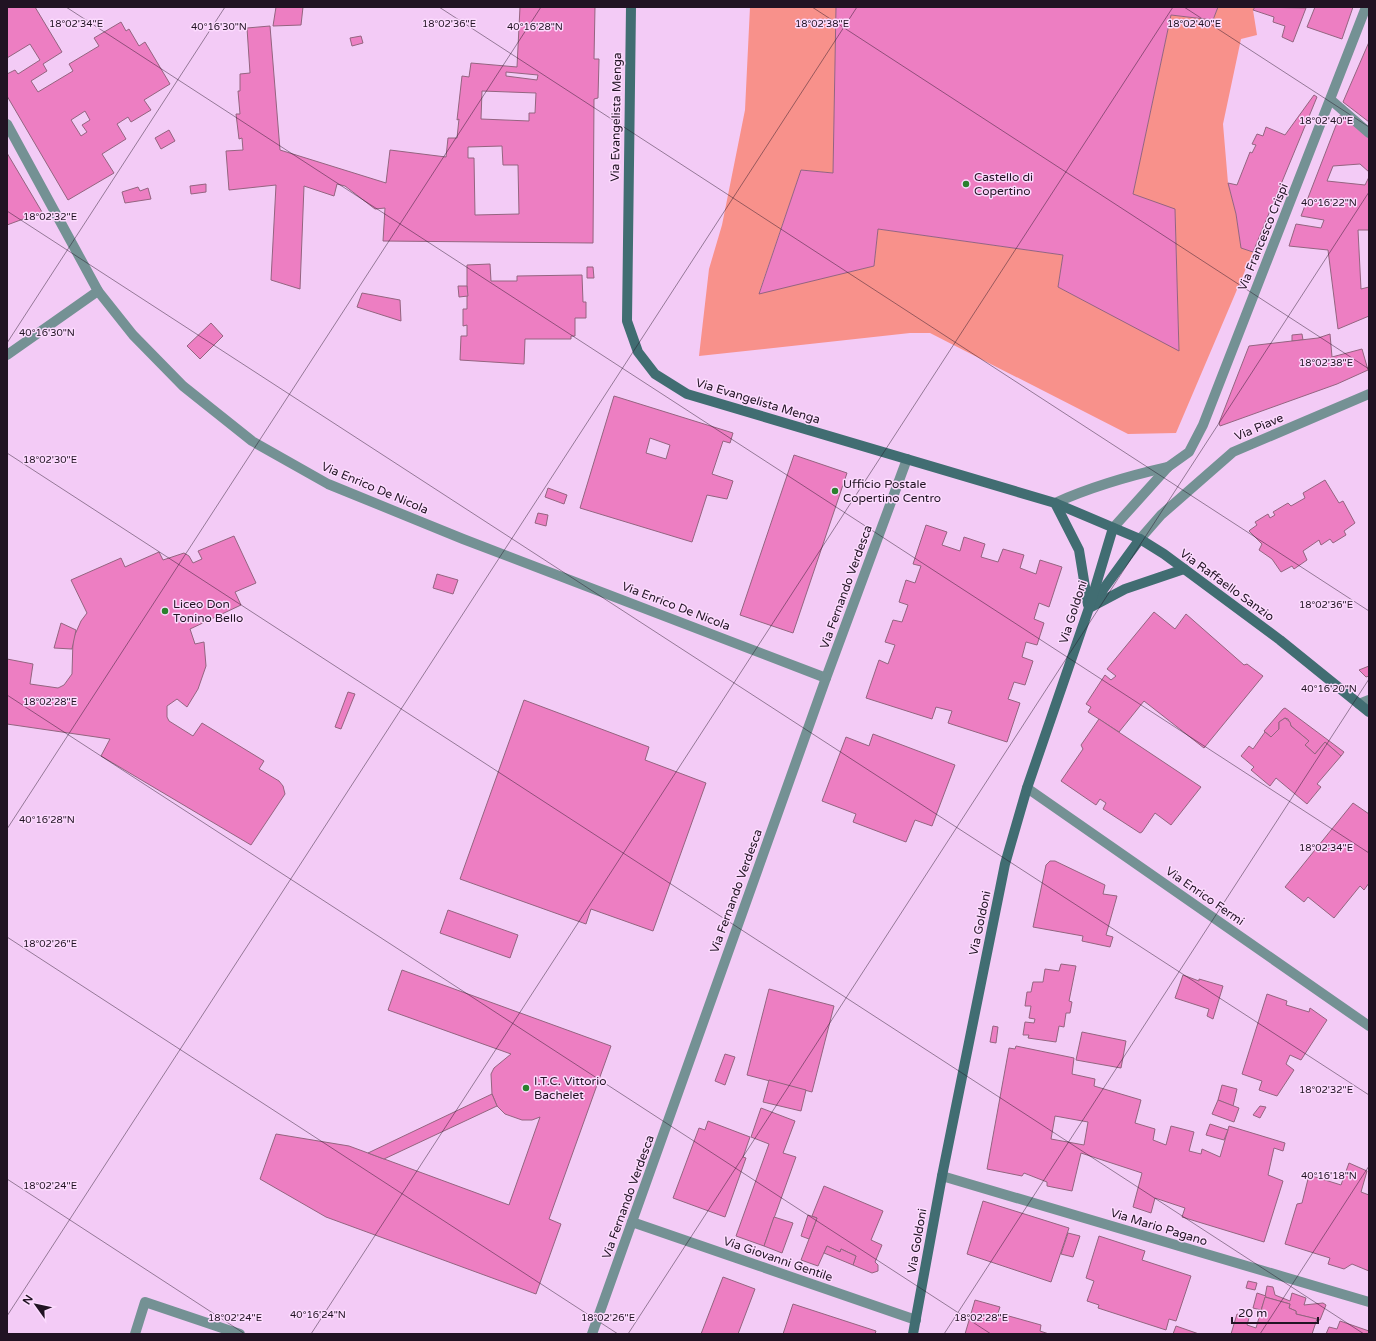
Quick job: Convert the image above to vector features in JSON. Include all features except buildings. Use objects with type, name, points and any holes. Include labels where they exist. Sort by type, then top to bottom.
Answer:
[{"type":"street","name":"Via Evangelista Menga","points":[[631,7],[627,321],[638,352],[655,374],[687,394],[1055,503]]},
{"type":"street","name":"Via Francesco Crispi","points":[[1113,528],[1168,467],[1189,452],[1203,425],[1366,7]]},
{"type":"street","points":[[1331,100],[1369,133]]},
{"type":"street","name":"Via Enrico De Nicola","points":[[7,124],[98,291],[133,335],[183,386],[252,441],[328,484],[463,539],[826,678]]},
{"type":"street","points":[[7,355],[98,291]]},
{"type":"street","name":"Via Piave","points":[[1140,539],[1161,515],[1233,452],[1369,394]]},
{"type":"street","name":"Via Fernando Verdesca","points":[[592,1334],[826,678],[907,459]]},
{"type":"street","name":"Via Francesco Crispi","points":[[1055,503],[1090,488],[1132,475],[1168,467]]},
{"type":"street","points":[[1055,503],[1079,550],[1089,608]]},
{"type":"street","name":"Via Raffaello Sanzio","points":[[1055,503],[1140,539],[1184,569],[1280,640],[1369,712]]},
{"type":"street","name":"Via Goldoni","points":[[913,1334],[942,1176],[1005,864],[1027,788],[1089,608],[1113,528]]},
{"type":"street","points":[[1089,608],[1140,539]]},
{"type":"street","points":[[1089,608],[1125,588],[1184,569]]},
{"type":"street","points":[[1359,704],[1369,700]]},
{"type":"street","name":"Via Enrico Fermi","points":[[1027,788],[1369,1026]]},
{"type":"street","name":"Via Mario Pagano","points":[[942,1176],[1369,1302]]},
{"type":"street","name":"Via Giovanni Gentile","points":[[632,1222],[916,1320]]},
{"type":"street","points":[[135,1334],[145,1302],[240,1334]]},
{"type":"shaded area","points":[[750,7],[836,7],[833,173],[801,170],[759,293],[874,266],[878,229],[1063,255],[1058,287],[1179,350],[1175,210],[1133,194],[1171,15],[1213,20],[1218,7],[1255,7],[1253,10],[1257,35],[1241,39],[1223,124],[1228,183],[1236,214],[1241,247],[1253,252],[1176,433],[1128,434],[930,333],[910,333],[699,356],[709,269],[722,225],[745,110]]},
{"type":"place","name":"Castello di Copertino","points":[[966,184]]},
{"type":"place","name":"Ufficio Postale Copertino Centro","points":[[835,491]]},
{"type":"place","name":"Liceo Don Tonino Bello","points":[[165,611]]},
{"type":"place","name":"I.T.C. Vittorio Bachelet","points":[[526,1088]]}]
